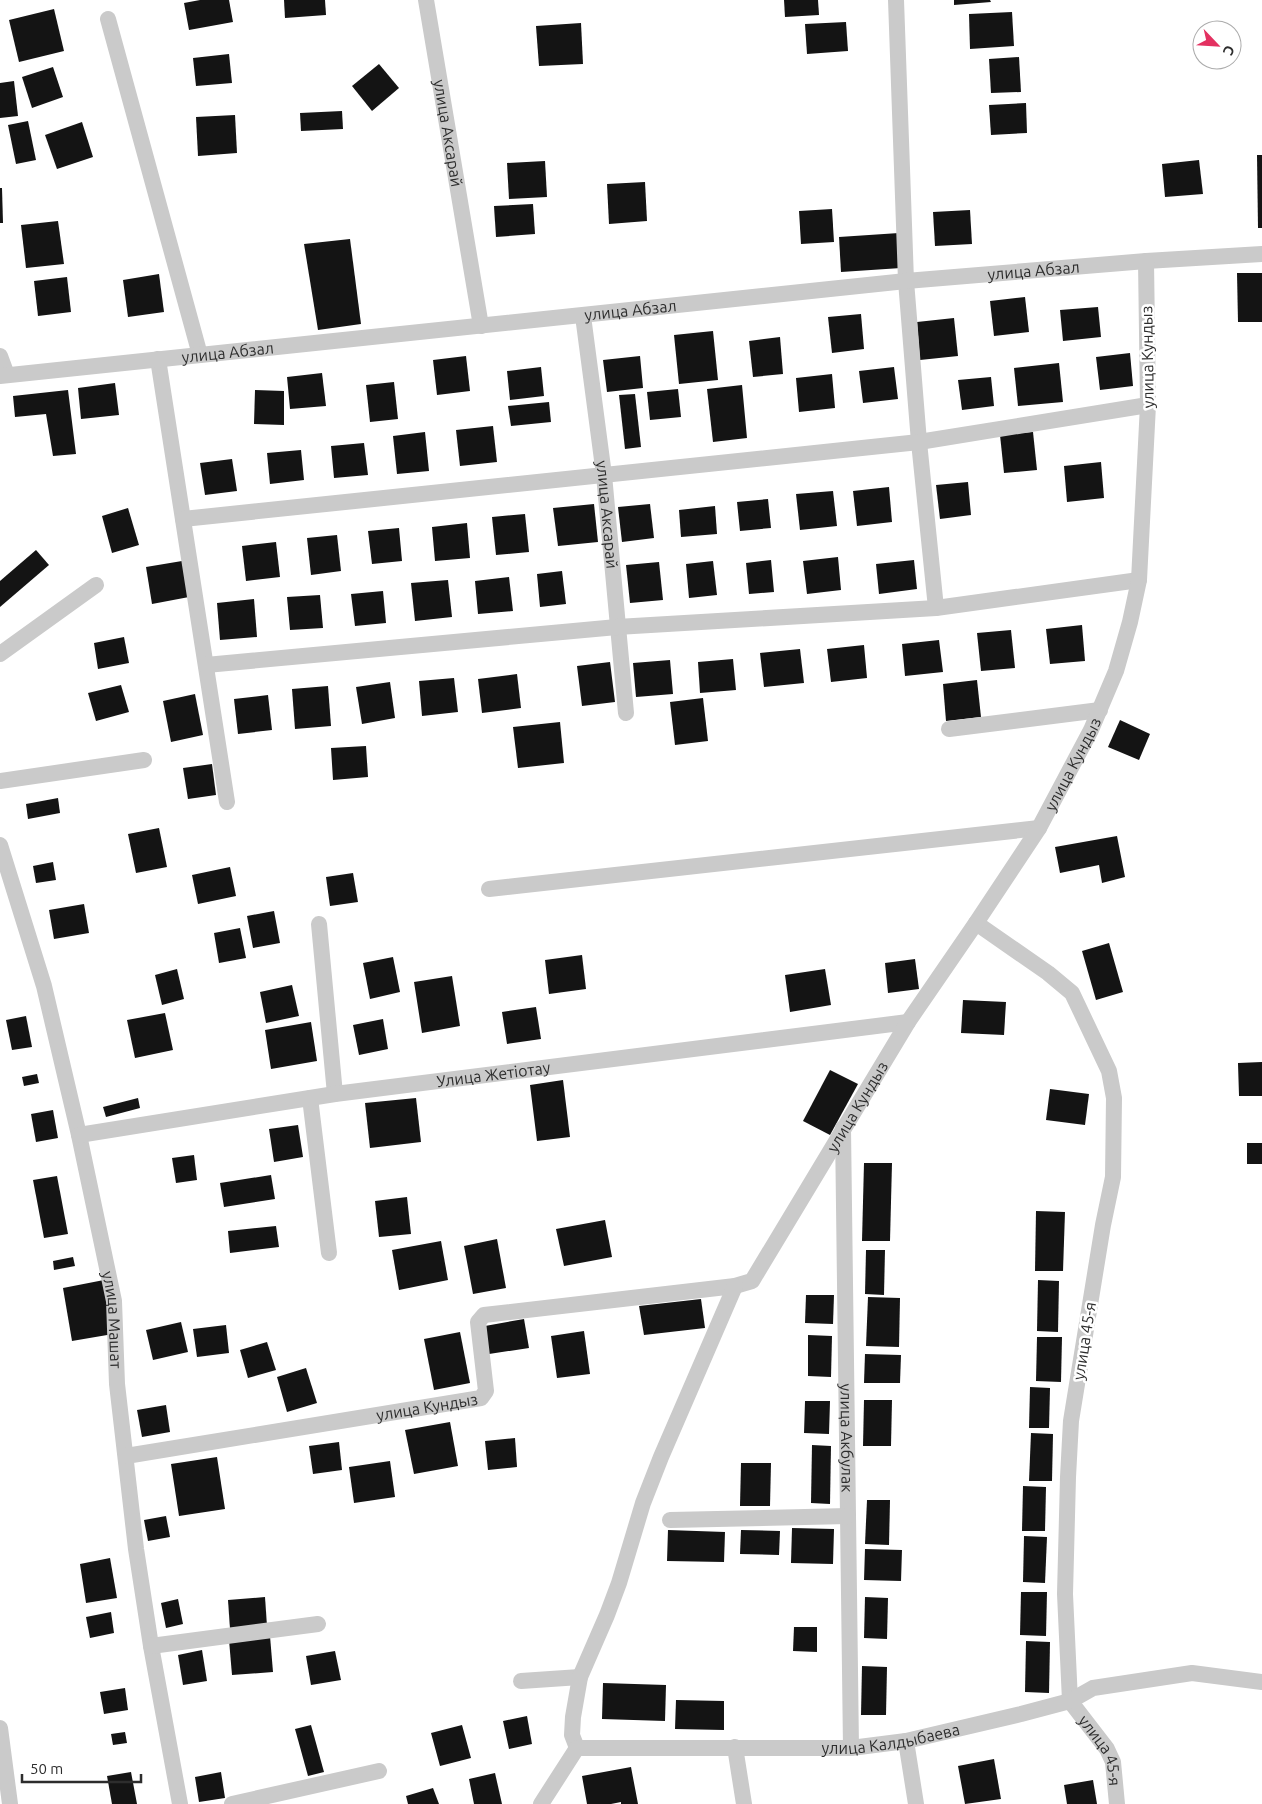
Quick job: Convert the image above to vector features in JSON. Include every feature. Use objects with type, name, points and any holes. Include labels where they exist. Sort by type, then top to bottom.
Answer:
[{"type":"street","name":"улица Аксарай","points":[[426,0],[482,326]]},
{"type":"street","points":[[896,0],[906,281],[919,442],[936,608]]},
{"type":"street","points":[[108,19],[200,355]]},
{"type":"street","name":"улица Абзал","points":[[3,376],[906,281],[1146,261],[1262,254]]},
{"type":"street","name":"улица Кундыз","points":[[126,1456],[481,1398],[486,1391],[478,1322],[484,1315],[735,1286],[752,1280],[908,1022],[1038,828],[1091,730],[1116,671],[1130,622],[1139,580],[1148,405],[1146,261]]},
{"type":"street","name":"улица Аксарай","points":[[583,316],[604,475],[626,713]]},
{"type":"street","points":[[0,356],[3,376]]},
{"type":"street","points":[[158,359],[227,802]]},
{"type":"street","points":[[183,520],[919,442],[1148,405]]},
{"type":"street","points":[[206,666],[617,627],[936,608],[1139,580]]},
{"type":"street","points":[[0,654],[96,585]]},
{"type":"street","points":[[949,729],[1100,710]]},
{"type":"street","points":[[0,781],[144,760]]},
{"type":"street","points":[[489,889],[1038,828]]},
{"type":"street","name":"улица Машат","points":[[0,845],[44,986],[79,1134],[114,1300],[117,1384],[136,1549],[151,1646],[180,1804]]},
{"type":"street","name":"улица 45-я","points":[[976,923],[1048,973],[1072,993],[1109,1071],[1114,1098],[1113,1177],[1103,1225],[1071,1421],[1065,1594],[1070,1701],[1107,1749],[1113,1762],[1117,1804]]},
{"type":"street","points":[[318,924],[335,1094]]},
{"type":"street","name":"Улица Жетіотау","points":[[79,1134],[335,1094],[908,1022]]},
{"type":"street","points":[[310,1098],[329,1253]]},
{"type":"street","name":"улица Акбулак","points":[[843,1128],[851,1748]]},
{"type":"street","points":[[541,1804],[578,1748],[572,1735],[580,1677],[619,1583],[643,1503],[661,1457],[735,1286]]},
{"type":"street","points":[[670,1520],[848,1516]]},
{"type":"street","points":[[151,1646],[318,1624]]},
{"type":"street","name":"улица Калдыбаева","points":[[578,1748],[851,1748],[906,1741],[1021,1714],[1070,1701],[1093,1688],[1192,1673],[1262,1682]]},
{"type":"street","points":[[521,1681],[580,1677]]},
{"type":"street","points":[[0,1728],[10,1804]]},
{"type":"street","points":[[906,1741],[916,1804]]},
{"type":"street","points":[[735,1747],[744,1804]]},
{"type":"street","points":[[232,1804],[379,1771]]},
{"type":"building","points":[[200,0],[229,0],[233,22],[189,30],[184,3]]},
{"type":"building","points":[[284,0],[325,0],[326,15],[285,18]]},
{"type":"building","points":[[784,0],[818,0],[819,15],[785,17]]},
{"type":"building","points":[[954,0],[990,0],[991,2],[954,5]]},
{"type":"building","points":[[54,9],[64,51],[19,62],[9,20]]},
{"type":"building","points":[[1012,12],[1014,46],[970,49],[969,14]]},
{"type":"building","points":[[846,22],[848,51],[807,54],[805,24]]},
{"type":"building","points":[[581,23],[583,64],[539,66],[536,26]]},
{"type":"building","points":[[229,54],[232,83],[196,86],[193,58]]},
{"type":"building","points":[[1019,57],[1021,92],[991,93],[989,59]]},
{"type":"building","points":[[379,64],[399,88],[372,111],[352,86]]},
{"type":"building","points":[[53,67],[63,97],[32,108],[22,77]]},
{"type":"building","points":[[14,81],[18,116],[0,118],[0,83]]},
{"type":"building","points":[[1026,103],[1027,133],[991,135],[989,105]]},
{"type":"building","points":[[342,111],[343,129],[301,131],[300,113]]},
{"type":"building","points":[[235,115],[237,153],[198,156],[196,117]]},
{"type":"building","points":[[28,121],[36,160],[16,164],[8,125]]},
{"type":"building","points":[[82,122],[93,157],[57,169],[45,135]]},
{"type":"building","points":[[1257,155],[1262,155],[1262,228],[1258,228]]},
{"type":"building","points":[[1199,160],[1203,194],[1165,197],[1162,164]]},
{"type":"building","points":[[545,161],[547,197],[509,199],[507,163]]},
{"type":"building","points":[[645,182],[647,221],[609,224],[607,184]]},
{"type":"building","points":[[0,188],[2,188],[3,223],[0,223]]},
{"type":"building","points":[[533,204],[535,234],[496,237],[494,206]]},
{"type":"building","points":[[832,209],[834,242],[801,244],[799,211]]},
{"type":"building","points":[[970,210],[972,244],[935,246],[933,212]]},
{"type":"building","points":[[58,221],[64,264],[26,268],[21,225]]},
{"type":"building","points":[[899,233],[901,268],[841,272],[839,237]]},
{"type":"building","points":[[350,239],[361,324],[318,330],[304,244]]},
{"type":"building","points":[[1237,273],[1262,273],[1262,322],[1238,322]]},
{"type":"building","points":[[159,274],[164,312],[128,317],[123,280]]},
{"type":"building","points":[[67,277],[71,312],[38,316],[34,281]]},
{"type":"building","points":[[1025,297],[1029,332],[994,336],[990,301]]},
{"type":"building","points":[[1098,307],[1101,337],[1063,341],[1060,310]]},
{"type":"building","points":[[861,314],[864,349],[832,353],[828,317]]},
{"type":"building","points":[[954,318],[958,356],[920,360],[917,322]]},
{"type":"building","points":[[713,331],[718,380],[679,384],[674,335]]},
{"type":"building","points":[[780,337],[783,374],[753,377],[749,341]]},
{"type":"building","points":[[1130,353],[1133,386],[1100,390],[1096,357]]},
{"type":"building","points":[[466,356],[470,391],[437,395],[433,360]]},
{"type":"building","points":[[640,356],[643,388],[607,392],[603,360]]},
{"type":"building","points":[[1059,363],[1063,402],[1018,406],[1014,368]]},
{"type":"building","points":[[541,367],[544,396],[510,400],[507,371]]},
{"type":"building","points":[[894,367],[898,399],[863,403],[859,371]]},
{"type":"building","points":[[322,373],[326,406],[290,409],[287,377]]},
{"type":"building","points":[[832,374],[835,408],[799,412],[796,378]]},
{"type":"building","points":[[991,377],[994,406],[962,410],[958,380]]},
{"type":"building","points":[[394,382],[398,419],[370,422],[366,385]]},
{"type":"building","points":[[115,383],[119,415],[81,419],[78,388]]},
{"type":"building","points":[[742,385],[747,438],[713,442],[707,389]]},
{"type":"building","points":[[678,389],[681,417],[650,420],[647,392]]},
{"type":"building","points":[[68,390],[76,454],[53,456],[46,414],[15,417],[13,396]]},
{"type":"building","points":[[255,390],[284,391],[284,425],[254,424]]},
{"type":"building","points":[[635,394],[641,447],[625,449],[619,395]]},
{"type":"building","points":[[549,402],[551,422],[511,426],[508,406]]},
{"type":"building","points":[[493,426],[497,462],[460,466],[456,430]]},
{"type":"building","points":[[425,432],[429,471],[397,474],[393,436]]},
{"type":"building","points":[[1033,432],[1037,470],[1004,473],[1000,435]]},
{"type":"building","points":[[364,443],[368,475],[334,478],[331,446]]},
{"type":"building","points":[[301,450],[304,480],[270,484],[267,453]]},
{"type":"building","points":[[232,459],[237,491],[205,495],[200,463]]},
{"type":"building","points":[[1101,462],[1104,498],[1067,502],[1064,466]]},
{"type":"building","points":[[968,482],[971,515],[940,519],[936,485]]},
{"type":"building","points":[[889,487],[892,522],[857,526],[853,491]]},
{"type":"building","points":[[833,491],[837,526],[800,530],[796,494]]},
{"type":"building","points":[[768,499],[771,528],[740,531],[737,502]]},
{"type":"building","points":[[594,504],[598,542],[558,546],[553,508]]},
{"type":"building","points":[[650,504],[654,538],[622,542],[618,507]]},
{"type":"building","points":[[715,506],[717,534],[681,537],[679,510]]},
{"type":"building","points":[[128,508],[139,545],[112,553],[102,516]]},
{"type":"building","points":[[525,514],[529,552],[496,555],[492,517]]},
{"type":"building","points":[[467,523],[470,558],[435,561],[432,527]]},
{"type":"building","points":[[399,528],[402,561],[372,564],[368,531]]},
{"type":"building","points":[[337,535],[341,571],[311,575],[307,538]]},
{"type":"building","points":[[276,542],[280,577],[246,581],[242,546]]},
{"type":"building","points":[[36,550],[49,565],[0,607],[0,581]]},
{"type":"building","points":[[838,557],[841,590],[807,594],[803,561]]},
{"type":"building","points":[[771,560],[774,592],[749,594],[746,563]]},
{"type":"building","points":[[914,560],[917,589],[879,594],[876,564]]},
{"type":"building","points":[[182,561],[189,597],[152,604],[146,567]]},
{"type":"building","points":[[713,561],[717,595],[689,598],[686,564]]},
{"type":"building","points":[[659,562],[663,600],[630,603],[626,565]]},
{"type":"building","points":[[562,571],[566,604],[540,607],[537,574]]},
{"type":"building","points":[[509,577],[513,611],[478,614],[475,581]]},
{"type":"building","points":[[448,580],[452,617],[415,621],[411,583]]},
{"type":"building","points":[[383,591],[386,623],[355,626],[351,594]]},
{"type":"building","points":[[320,595],[323,628],[290,630],[287,597]]},
{"type":"building","points":[[254,599],[257,637],[220,640],[217,603]]},
{"type":"building","points":[[1082,625],[1085,661],[1050,664],[1046,629]]},
{"type":"building","points":[[1011,630],[1015,668],[981,671],[977,633]]},
{"type":"building","points":[[124,637],[129,663],[98,669],[94,643]]},
{"type":"building","points":[[939,640],[943,672],[905,676],[902,644]]},
{"type":"building","points":[[864,645],[867,678],[831,682],[827,649]]},
{"type":"building","points":[[800,649],[804,683],[764,687],[760,653]]},
{"type":"building","points":[[733,659],[736,690],[700,693],[698,662]]},
{"type":"building","points":[[670,660],[673,694],[636,697],[633,663]]},
{"type":"building","points":[[610,662],[615,702],[582,706],[577,666]]},
{"type":"building","points":[[517,674],[521,708],[482,713],[478,679]]},
{"type":"building","points":[[454,678],[458,712],[422,716],[419,681]]},
{"type":"building","points":[[977,680],[981,717],[946,721],[943,684]]},
{"type":"building","points":[[390,682],[395,718],[362,724],[356,687]]},
{"type":"building","points":[[121,685],[129,712],[96,721],[88,693]]},
{"type":"building","points":[[328,686],[331,726],[295,729],[292,689]]},
{"type":"building","points":[[195,694],[203,735],[171,742],[163,701]]},
{"type":"building","points":[[268,695],[272,730],[238,734],[234,699]]},
{"type":"building","points":[[703,698],[708,741],[675,745],[670,702]]},
{"type":"building","points":[[1120,720],[1150,734],[1139,760],[1108,747]]},
{"type":"building","points":[[560,722],[564,763],[518,768],[513,727]]},
{"type":"building","points":[[366,746],[368,777],[333,780],[331,748]]},
{"type":"building","points":[[212,764],[216,795],[188,799],[183,768]]},
{"type":"building","points":[[58,798],[60,813],[28,819],[26,804]]},
{"type":"building","points":[[159,828],[167,867],[136,873],[128,834]]},
{"type":"building","points":[[1117,836],[1125,877],[1102,883],[1099,865],[1060,873],[1055,847]]},
{"type":"building","points":[[53,862],[56,880],[36,883],[33,866]]},
{"type":"building","points":[[230,867],[236,896],[198,904],[192,875]]},
{"type":"building","points":[[353,873],[358,902],[330,906],[326,877]]},
{"type":"building","points":[[84,904],[89,933],[54,939],[49,910]]},
{"type":"building","points":[[274,911],[280,943],[253,948],[247,916]]},
{"type":"building","points":[[240,928],[246,958],[219,963],[214,933]]},
{"type":"building","points":[[1109,943],[1123,992],[1096,1000],[1082,951]]},
{"type":"building","points":[[582,955],[586,989],[549,994],[545,960]]},
{"type":"building","points":[[393,957],[400,992],[370,999],[363,963]]},
{"type":"building","points":[[915,959],[919,989],[888,993],[885,963]]},
{"type":"building","points":[[177,969],[184,999],[162,1005],[155,975]]},
{"type":"building","points":[[825,969],[831,1005],[790,1012],[785,975]]},
{"type":"building","points":[[452,976],[460,1026],[422,1033],[414,982]]},
{"type":"building","points":[[292,985],[299,1016],[266,1023],[260,992]]},
{"type":"building","points":[[963,1000],[1006,1002],[1004,1035],[961,1033]]},
{"type":"building","points":[[536,1007],[541,1039],[507,1044],[502,1012]]},
{"type":"building","points":[[165,1013],[173,1050],[135,1058],[127,1020]]},
{"type":"building","points":[[26,1016],[32,1047],[12,1050],[6,1020]]},
{"type":"building","points":[[383,1019],[388,1049],[359,1055],[353,1025]]},
{"type":"building","points":[[311,1022],[317,1061],[271,1069],[265,1030]]},
{"type":"building","points":[[1262,1062],[1262,1096],[1239,1096],[1238,1063]]},
{"type":"building","points":[[830,1070],[858,1084],[830,1135],[803,1121]]},
{"type":"building","points":[[37,1074],[39,1083],[24,1086],[22,1077]]},
{"type":"building","points":[[563,1080],[570,1137],[537,1141],[530,1085]]},
{"type":"building","points":[[1050,1089],[1089,1094],[1085,1125],[1046,1120]]},
{"type":"building","points":[[138,1098],[140,1108],[106,1117],[103,1107]]},
{"type":"building","points":[[416,1098],[421,1142],[370,1148],[365,1103]]},
{"type":"building","points":[[53,1110],[58,1138],[36,1142],[31,1114]]},
{"type":"building","points":[[298,1125],[303,1157],[274,1162],[269,1129]]},
{"type":"building","points":[[1247,1143],[1262,1143],[1262,1164],[1247,1164]]},
{"type":"building","points":[[194,1155],[197,1180],[176,1183],[172,1158]]},
{"type":"building","points":[[864,1163],[892,1163],[890,1241],[862,1241]]},
{"type":"building","points":[[271,1175],[275,1199],[224,1207],[220,1183]]},
{"type":"building","points":[[57,1176],[68,1234],[44,1238],[33,1180]]},
{"type":"building","points":[[407,1197],[411,1234],[379,1237],[375,1201]]},
{"type":"building","points":[[1036,1211],[1065,1212],[1063,1271],[1035,1271]]},
{"type":"building","points":[[605,1220],[612,1257],[564,1266],[556,1229]]},
{"type":"building","points":[[276,1226],[279,1247],[230,1253],[228,1231]]},
{"type":"building","points":[[497,1239],[506,1288],[473,1294],[464,1246]]},
{"type":"building","points":[[441,1241],[448,1280],[399,1290],[392,1250]]},
{"type":"building","points":[[866,1250],[885,1250],[884,1295],[865,1294]]},
{"type":"building","points":[[73,1257],[75,1266],[54,1270],[53,1261]]},
{"type":"building","points":[[104,1280],[113,1334],[72,1341],[63,1288]]},
{"type":"building","points":[[1038,1280],[1059,1281],[1058,1332],[1037,1331]]},
{"type":"building","points":[[806,1295],[834,1295],[833,1324],[805,1323]]},
{"type":"building","points":[[868,1297],[900,1298],[899,1347],[866,1346]]},
{"type":"building","points":[[701,1299],[705,1328],[644,1335],[639,1306]]},
{"type":"building","points":[[524,1319],[529,1348],[489,1354],[485,1326]]},
{"type":"building","points":[[181,1322],[188,1352],[153,1360],[146,1330]]},
{"type":"building","points":[[226,1325],[229,1353],[197,1357],[193,1329]]},
{"type":"building","points":[[584,1331],[590,1374],[557,1378],[551,1336]]},
{"type":"building","points":[[460,1332],[470,1383],[434,1390],[424,1339]]},
{"type":"building","points":[[808,1335],[832,1336],[831,1377],[808,1376]]},
{"type":"building","points":[[1037,1337],[1062,1337],[1061,1382],[1036,1381]]},
{"type":"building","points":[[267,1342],[276,1370],[248,1378],[240,1350]]},
{"type":"building","points":[[865,1354],[901,1355],[900,1383],[864,1383]]},
{"type":"building","points":[[306,1368],[317,1403],[287,1412],[277,1377]]},
{"type":"building","points":[[1030,1387],[1050,1388],[1049,1428],[1029,1428]]},
{"type":"building","points":[[864,1400],[892,1400],[891,1446],[863,1446]]},
{"type":"building","points":[[805,1401],[830,1401],[829,1434],[804,1433]]},
{"type":"building","points":[[166,1405],[170,1432],[142,1437],[137,1410]]},
{"type":"building","points":[[450,1422],[458,1466],[414,1474],[405,1430]]},
{"type":"building","points":[[1031,1433],[1053,1434],[1052,1481],[1029,1481]]},
{"type":"building","points":[[515,1438],[517,1467],[488,1470],[485,1441]]},
{"type":"building","points":[[339,1442],[342,1470],[313,1474],[309,1446]]},
{"type":"building","points":[[812,1445],[831,1446],[830,1504],[811,1503]]},
{"type":"building","points":[[217,1457],[225,1509],[179,1516],[171,1464]]},
{"type":"building","points":[[390,1461],[395,1497],[354,1503],[349,1467]]},
{"type":"building","points":[[741,1463],[771,1463],[770,1506],[740,1506]]},
{"type":"building","points":[[1023,1486],[1046,1487],[1045,1531],[1022,1531]]},
{"type":"building","points":[[867,1500],[890,1500],[889,1545],[865,1544]]},
{"type":"building","points":[[166,1516],[170,1537],[148,1541],[144,1520]]},
{"type":"building","points":[[792,1528],[834,1529],[833,1564],[791,1563]]},
{"type":"building","points":[[668,1530],[725,1532],[724,1562],[667,1561]]},
{"type":"building","points":[[741,1530],[780,1531],[779,1555],[740,1554]]},
{"type":"building","points":[[1024,1536],[1047,1537],[1045,1583],[1023,1582]]},
{"type":"building","points":[[865,1549],[902,1550],[901,1581],[864,1580]]},
{"type":"building","points":[[110,1558],[117,1598],[86,1603],[80,1564]]},
{"type":"building","points":[[1021,1592],[1047,1592],[1046,1636],[1020,1635]]},
{"type":"building","points":[[265,1597],[267,1626],[230,1629],[228,1600]]},
{"type":"building","points":[[865,1597],[888,1598],[887,1639],[864,1638]]},
{"type":"building","points":[[178,1599],[183,1624],[166,1628],[161,1603]]},
{"type":"building","points":[[111,1612],[114,1633],[90,1638],[86,1617]]},
{"type":"building","points":[[794,1627],[817,1627],[817,1652],[793,1651]]},
{"type":"building","points":[[270,1636],[273,1672],[232,1675],[229,1640]]},
{"type":"building","points":[[1026,1641],[1050,1642],[1049,1693],[1025,1692]]},
{"type":"building","points":[[202,1650],[207,1681],[183,1685],[178,1655]]},
{"type":"building","points":[[335,1651],[341,1680],[311,1685],[306,1656]]},
{"type":"building","points":[[862,1666],[887,1667],[886,1715],[861,1715]]},
{"type":"building","points":[[603,1683],[666,1685],[665,1721],[602,1719]]},
{"type":"building","points":[[125,1688],[128,1710],[104,1714],[100,1692]]},
{"type":"building","points":[[676,1700],[724,1701],[724,1730],[675,1729]]},
{"type":"building","points":[[527,1716],[532,1744],[509,1749],[503,1721]]},
{"type":"building","points":[[311,1725],[324,1772],[308,1776],[295,1729]]},
{"type":"building","points":[[462,1725],[471,1758],[440,1766],[431,1733]]},
{"type":"building","points":[[125,1732],[127,1743],[113,1745],[111,1734]]},
{"type":"building","points":[[994,1759],[1001,1799],[965,1804],[958,1766]]},
{"type":"building","points":[[631,1767],[638,1804],[621,1804],[621,1802],[587,1804],[582,1776]]},
{"type":"building","points":[[131,1772],[137,1804],[112,1804],[107,1776]]},
{"type":"building","points":[[221,1772],[225,1798],[199,1802],[195,1777]]},
{"type":"building","points":[[495,1773],[502,1804],[474,1804],[469,1779]]},
{"type":"building","points":[[1093,1780],[1097,1804],[1067,1804],[1064,1785]]},
{"type":"building","points":[[433,1788],[439,1804],[408,1804],[406,1796]]}]
